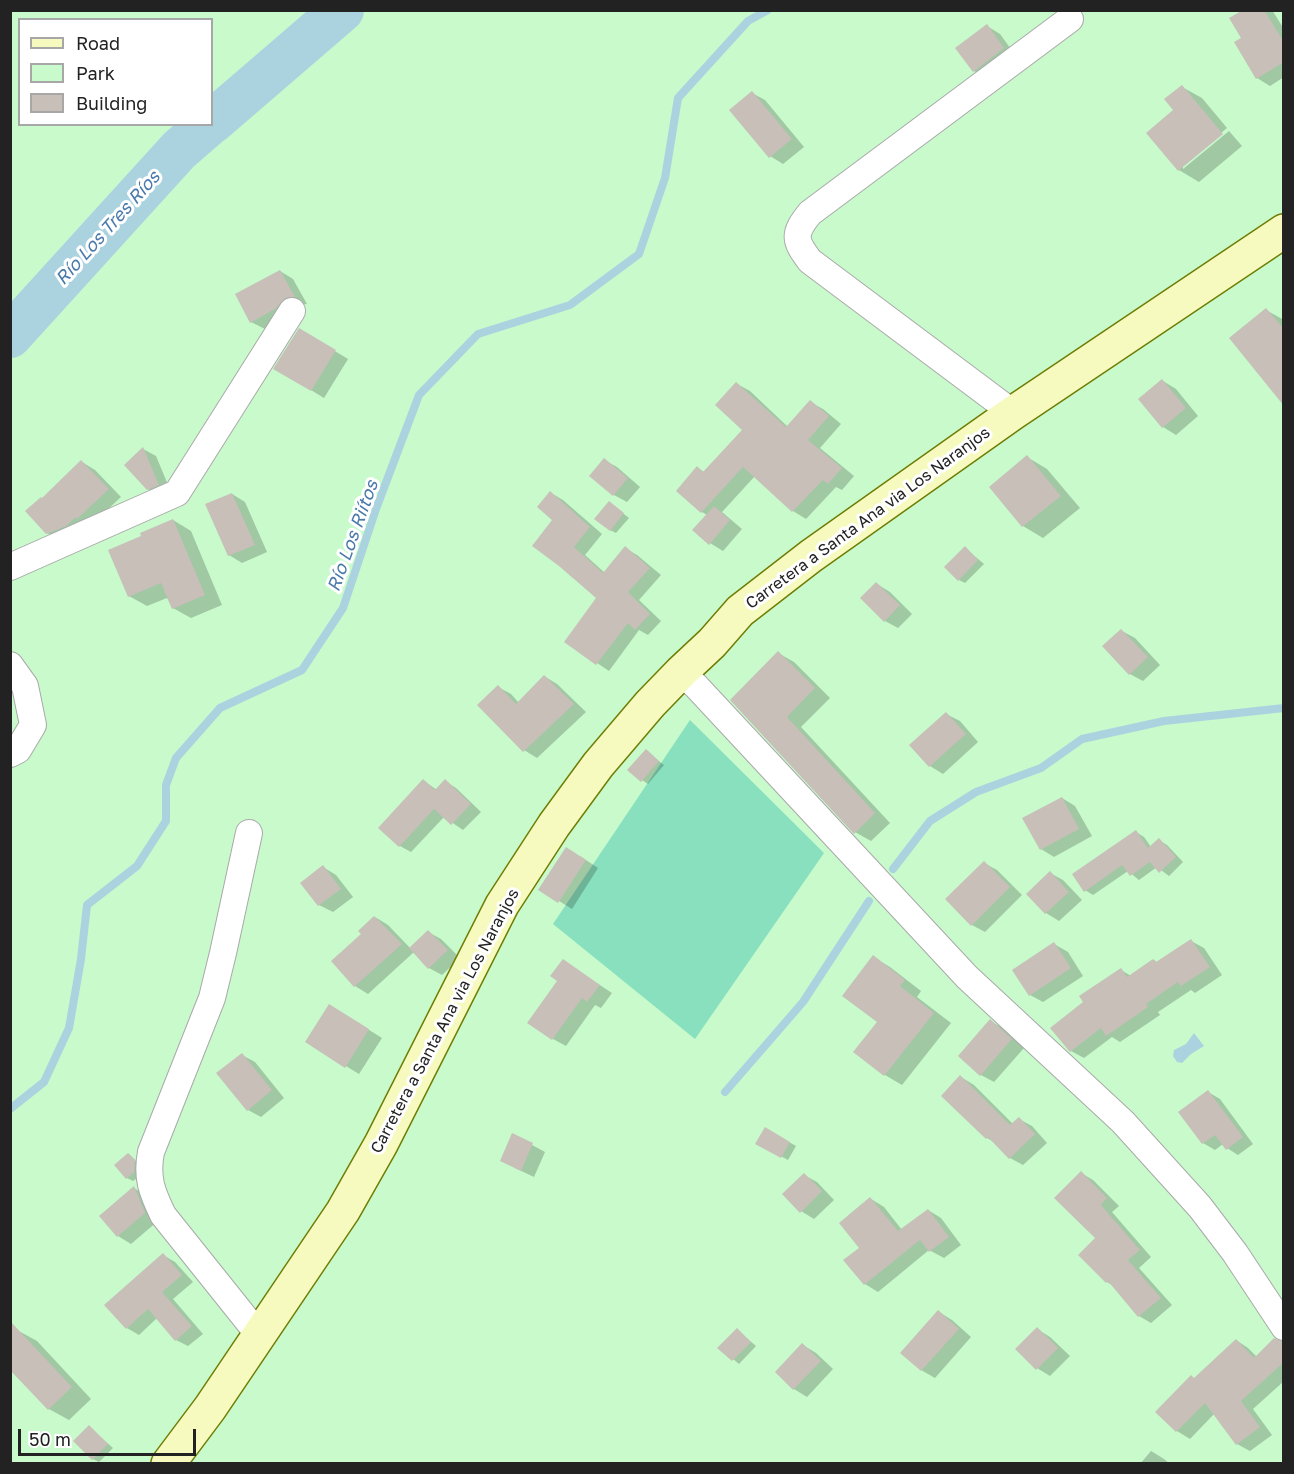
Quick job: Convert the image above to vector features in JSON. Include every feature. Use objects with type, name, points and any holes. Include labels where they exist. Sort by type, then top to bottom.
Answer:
[{"type":"main road","name":"Carretera a Santa Ana via Los Naranjos","points":[[168,1464],[210,1408],[343,1211],[376,1154],[502,905],[554,825],[598,765],[681,672],[712,643],[740,611],[802,563],[1013,413],[1284,231]]},
{"type":"street","points":[[1013,413],[810,261],[798,245],[798,228],[810,213],[1070,19]]},
{"type":"street","points":[[10,567],[177,493],[292,311]]},
{"type":"street","points":[[10,665],[25,686],[33,725],[18,750],[10,754]]},
{"type":"street","points":[[681,672],[967,977],[1123,1122],[1200,1207],[1235,1253],[1284,1327]]},
{"type":"street","points":[[249,834],[224,953],[212,998],[151,1152],[147,1170],[153,1195],[163,1215],[260,1335]]},
{"type":"green space","points":[[11,11],[1283,11],[1283,1463],[11,1463]]},
{"type":"green space","points":[[690,720],[824,853],[695,1039],[553,924]]},
{"type":"water","points":[[1194,1033],[1204,1046],[1182,1063],[1177,1062],[1173,1056],[1174,1050],[1186,1044]]},
{"type":"building","points":[[1243,10],[1264,10],[1284,42],[1284,62],[1256,79],[1234,42],[1241,38],[1229,18]]},
{"type":"building","points":[[987,24],[1004,48],[973,72],[955,48]]},
{"type":"building","points":[[1182,85],[1223,134],[1178,171],[1146,133],[1173,110],[1164,99]]},
{"type":"building","points":[[752,91],[792,139],[769,158],[729,110]]},
{"type":"building","points":[[280,270],[295,297],[285,298],[275,309],[250,323],[235,294]]},
{"type":"building","points":[[1266,308],[1284,329],[1284,406],[1229,338]]},
{"type":"building","points":[[299,328],[336,350],[311,391],[273,369]]},
{"type":"building","points":[[1162,379],[1186,408],[1162,428],[1138,399]]},
{"type":"building","points":[[736,382],[786,427],[810,400],[829,416],[808,440],[842,468],[828,484],[823,480],[792,512],[743,467],[701,513],[676,491],[697,466],[703,472],[742,430],[715,405]]},
{"type":"building","points":[[143,447],[159,485],[147,490],[124,465]]},
{"type":"building","points":[[1027,455],[1061,496],[1022,527],[989,487]]},
{"type":"building","points":[[604,458],[628,478],[613,496],[589,476]]},
{"type":"building","points":[[81,460],[109,489],[77,519],[76,517],[66,526],[46,534],[25,511],[42,498]]},
{"type":"building","points":[[550,491],[590,527],[574,547],[603,573],[625,546],[650,568],[628,592],[650,614],[635,630],[628,623],[596,665],[564,642],[596,598],[532,546],[552,520],[537,507]]},
{"type":"building","points":[[232,493],[255,545],[228,556],[205,504]]},
{"type":"building","points":[[609,501],[624,513],[610,531],[594,519]]},
{"type":"building","points":[[714,506],[730,520],[709,545],[692,530]]},
{"type":"building","points":[[173,519],[205,595],[172,609],[161,583],[128,597],[108,550]]},
{"type":"building","points":[[965,546],[978,560],[958,581],[944,567]]},
{"type":"building","points":[[876,582],[900,605],[884,622],[860,598]]},
{"type":"building","points":[[1121,629],[1148,657],[1129,675],[1102,646]]},
{"type":"building","points":[[778,651],[815,688],[787,717],[875,813],[854,834],[730,700]]},
{"type":"building","points":[[544,675],[574,704],[523,752],[477,705],[498,685],[516,704]]},
{"type":"building","points":[[946,712],[966,734],[929,767],[909,745]]},
{"type":"building","points":[[646,749],[659,761],[641,782],[627,770]]},
{"type":"building","points":[[423,779],[435,790],[445,779],[471,804],[451,825],[434,809],[399,847],[378,828]]},
{"type":"building","points":[[1062,797],[1079,829],[1040,850],[1022,818]]},
{"type":"building","points":[[1136,830],[1148,848],[1159,838],[1176,857],[1159,873],[1150,862],[1130,876],[1122,865],[1084,892],[1072,874]]},
{"type":"building","points":[[566,847],[586,860],[558,903],[538,890]]},
{"type":"building","points":[[984,861],[1010,887],[971,926],[945,899]]},
{"type":"building","points":[[323,865],[341,889],[318,906],[300,883]]},
{"type":"building","points":[[1050,871],[1069,892],[1045,914],[1026,894]]},
{"type":"building","points":[[374,916],[402,944],[354,987],[331,961],[361,934],[358,931]]},
{"type":"building","points":[[428,930],[448,950],[428,969],[409,948]]},
{"type":"building","points":[[1191,939],[1210,967],[1181,986],[1178,982],[1146,1004],[1148,1007],[1106,1036],[1101,1028],[1070,1052],[1050,1028],[1083,1002],[1079,996],[1121,968],[1127,977],[1153,959],[1156,962]]},
{"type":"building","points":[[1054,942],[1071,968],[1029,996],[1012,970]]},
{"type":"building","points":[[873,955],[905,980],[900,986],[934,1013],[884,1076],[853,1052],[877,1022],[842,996]]},
{"type":"building","points":[[563,959],[600,985],[587,1002],[582,998],[552,1040],[527,1023],[557,981],[550,976]]},
{"type":"building","points":[[329,1004],[369,1029],[345,1068],[305,1042]]},
{"type":"building","points":[[990,1019],[1012,1039],[980,1076],[958,1056]]},
{"type":"building","points":[[242,1053],[272,1090],[247,1111],[216,1073]]},
{"type":"building","points":[[960,1075],[1010,1125],[1019,1117],[1035,1134],[1009,1159],[988,1137],[986,1139],[941,1096]]},
{"type":"building","points":[[1208,1090],[1243,1137],[1226,1150],[1215,1135],[1202,1144],[1178,1112]]},
{"type":"building","points":[[765,1127],[790,1142],[781,1158],[755,1144]]},
{"type":"building","points":[[512,1133],[533,1143],[521,1171],[500,1161]]},
{"type":"building","points":[[128,1153],[135,1160],[134,1172],[126,1179],[114,1165]]},
{"type":"building","points":[[1081,1171],[1107,1198],[1101,1205],[1140,1250],[1128,1260],[1161,1298],[1138,1317],[1108,1281],[1106,1283],[1078,1255],[1095,1238],[1054,1198]]},
{"type":"building","points":[[804,1173],[822,1191],[800,1213],[782,1194]]},
{"type":"building","points":[[134,1186],[145,1213],[117,1237],[99,1216]]},
{"type":"building","points":[[870,1197],[898,1231],[928,1209],[949,1237],[929,1252],[920,1240],[864,1285],[843,1260],[859,1248],[839,1223]]},
{"type":"building","points":[[163,1253],[182,1275],[162,1292],[192,1326],[175,1341],[148,1309],[126,1329],[104,1305]]},
{"type":"building","points":[[938,1310],[959,1329],[921,1371],[900,1353]]},
{"type":"building","points":[[10,1321],[72,1387],[48,1410],[10,1370]]},
{"type":"building","points":[[1037,1327],[1058,1348],[1036,1370],[1015,1349]]},
{"type":"building","points":[[737,1328],[751,1342],[732,1361],[717,1348]]},
{"type":"building","points":[[1274,1338],[1284,1342],[1284,1362],[1241,1401],[1260,1427],[1236,1445],[1205,1403],[1176,1432],[1155,1412],[1191,1375],[1194,1378],[1236,1339],[1254,1358]]},
{"type":"building","points":[[802,1343],[821,1361],[793,1390],[775,1372]]},
{"type":"building","points":[[89,1425],[108,1444],[92,1460],[73,1441]]},
{"type":"waterway","name":"Río Los Tres Ríos","points":[[213,121],[342,10]]},
{"type":"waterway","name":"Río Los Riítos","points":[[10,1109],[44,1082],[69,1028],[81,959],[87,905],[137,866],[166,821],[166,785],[176,758],[220,708],[302,670],[343,608],[376,509],[419,395],[478,334],[570,305],[639,254],[665,178],[678,98],[748,21],[768,10]]},
{"type":"waterway","name":"Río Los Tres Ríos","points":[[10,336],[179,150],[207,126]]},
{"type":"waterway","points":[[893,869],[930,821],[976,792],[1041,768],[1082,739],[1164,721],[1284,708]]},
{"type":"waterway","points":[[725,1092],[803,1002],[869,901]]}]
